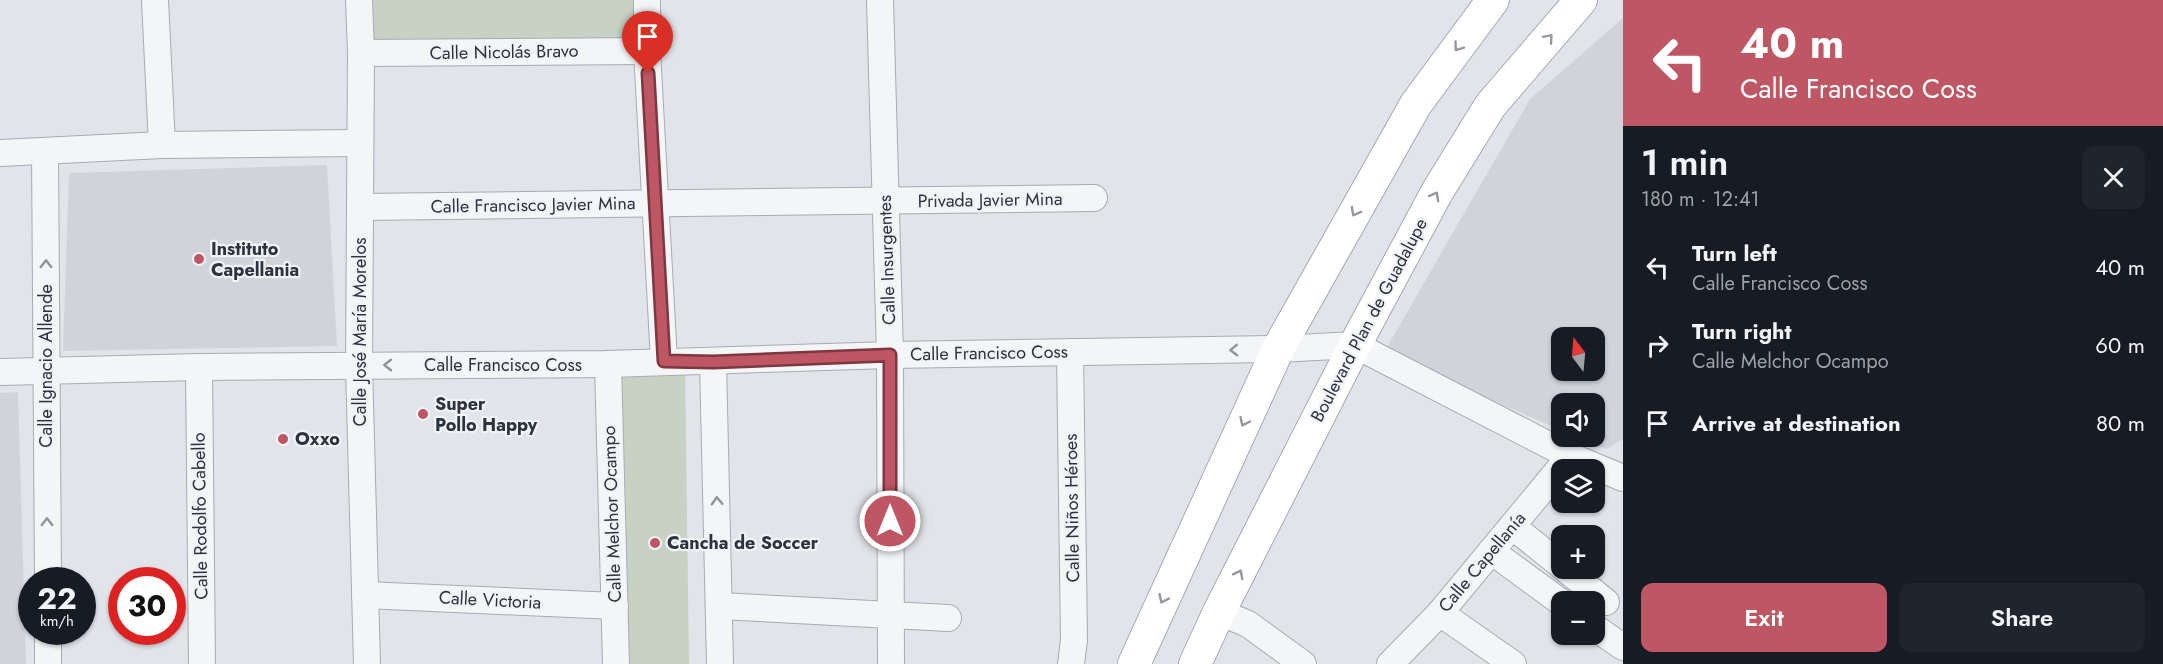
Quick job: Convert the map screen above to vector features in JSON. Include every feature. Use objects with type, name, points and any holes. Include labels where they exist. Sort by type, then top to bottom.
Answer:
[{"type":"main road","points":[[1134,664],[1278,349],[1416,104],[1492,0]]},
{"type":"main road","name":"Boulevard Plan de Guadalupe","points":[[1195,664],[1219,612],[1355,345],[1437,192],[1490,106],[1581,0]]},
{"type":"street","points":[[155,0],[162,145]]},
{"type":"street","name":"Calle José María Morelos","points":[[359,0],[361,54],[359,366],[367,664]]},
{"type":"street","points":[[647,0],[654,204],[664,361]]},
{"type":"street","name":"Calle Insurgentes","points":[[880,0],[890,355],[891,664]]},
{"type":"street","name":"Calle Nicolás Bravo","points":[[361,54],[647,51]]},
{"type":"street","points":[[0,153],[162,145],[360,143]]},
{"type":"street","name":"Calle Ignacio Allende","points":[[45,151],[48,567]]},
{"type":"street","name":"Privada Javier Mina","points":[[886,202],[1094,198]]},
{"type":"street","name":"Calle Francisco Javier Mina","points":[[360,207],[886,202]]},
{"type":"street","points":[[1355,345],[1570,456],[1623,478]]},
{"type":"street","name":"Calle Francisco Coss","points":[[0,372],[199,367],[713,362],[890,355],[1278,349],[1355,345]]},
{"type":"street","name":"Calle Niños Héroes","points":[[1070,352],[1074,629],[1071,664]]},
{"type":"street","points":[[713,362],[720,664]]},
{"type":"street","name":"Calle Melchor Ocampo","points":[[608,364],[616,664]]},
{"type":"street","name":"Calle Rodolfo Cabello","points":[[199,367],[202,664]]},
{"type":"street","name":"Calle Capellanía","points":[[1390,664],[1440,613],[1570,456]]},
{"type":"street","points":[[1512,526],[1551,557]]},
{"type":"street","points":[[1491,551],[1551,595]]},
{"type":"street","points":[[1578,579],[1606,602]]},
{"type":"street","name":"Calle Victoria","points":[[366,595],[615,606]]},
{"type":"street","points":[[720,606],[948,618]]},
{"type":"street","points":[[1219,612],[1248,624],[1303,664]]},
{"type":"street","points":[[1440,613],[1513,664]]},
{"type":"street","points":[[1605,635],[1623,648]]},
{"type":"street","points":[[48,645],[48,664]]},
{"type":"shaded area","points":[[1623,18],[1623,439],[1606,449],[1601,447],[1605,447],[1605,393],[1551,393],[1551,426],[1383,354],[1530,99]]},
{"type":"shaded area","name":"Instituto Capellania","points":[[327,165],[337,346],[63,351],[69,173]]},
{"type":"shaded area","points":[[18,392],[23,567],[18,567],[18,645],[25,645],[26,664],[0,664],[0,393]]},
{"type":"green space","points":[[364,0],[643,0],[643,48],[365,49]]},
{"type":"green space","points":[[685,368],[689,664],[624,664],[620,371]]},
{"type":"place","name":"Instituto Capellania","points":[[199,259]]},
{"type":"place","name":"Super Pollo Happy","points":[[423,414]]},
{"type":"place","name":"Oxxo","points":[[283,439]]},
{"type":"place","name":"Cancha de Soccer","points":[[655,543]]},
{"type":"route","points":[[648,73],[664,361],[713,362],[890,355],[890,521]]}]
